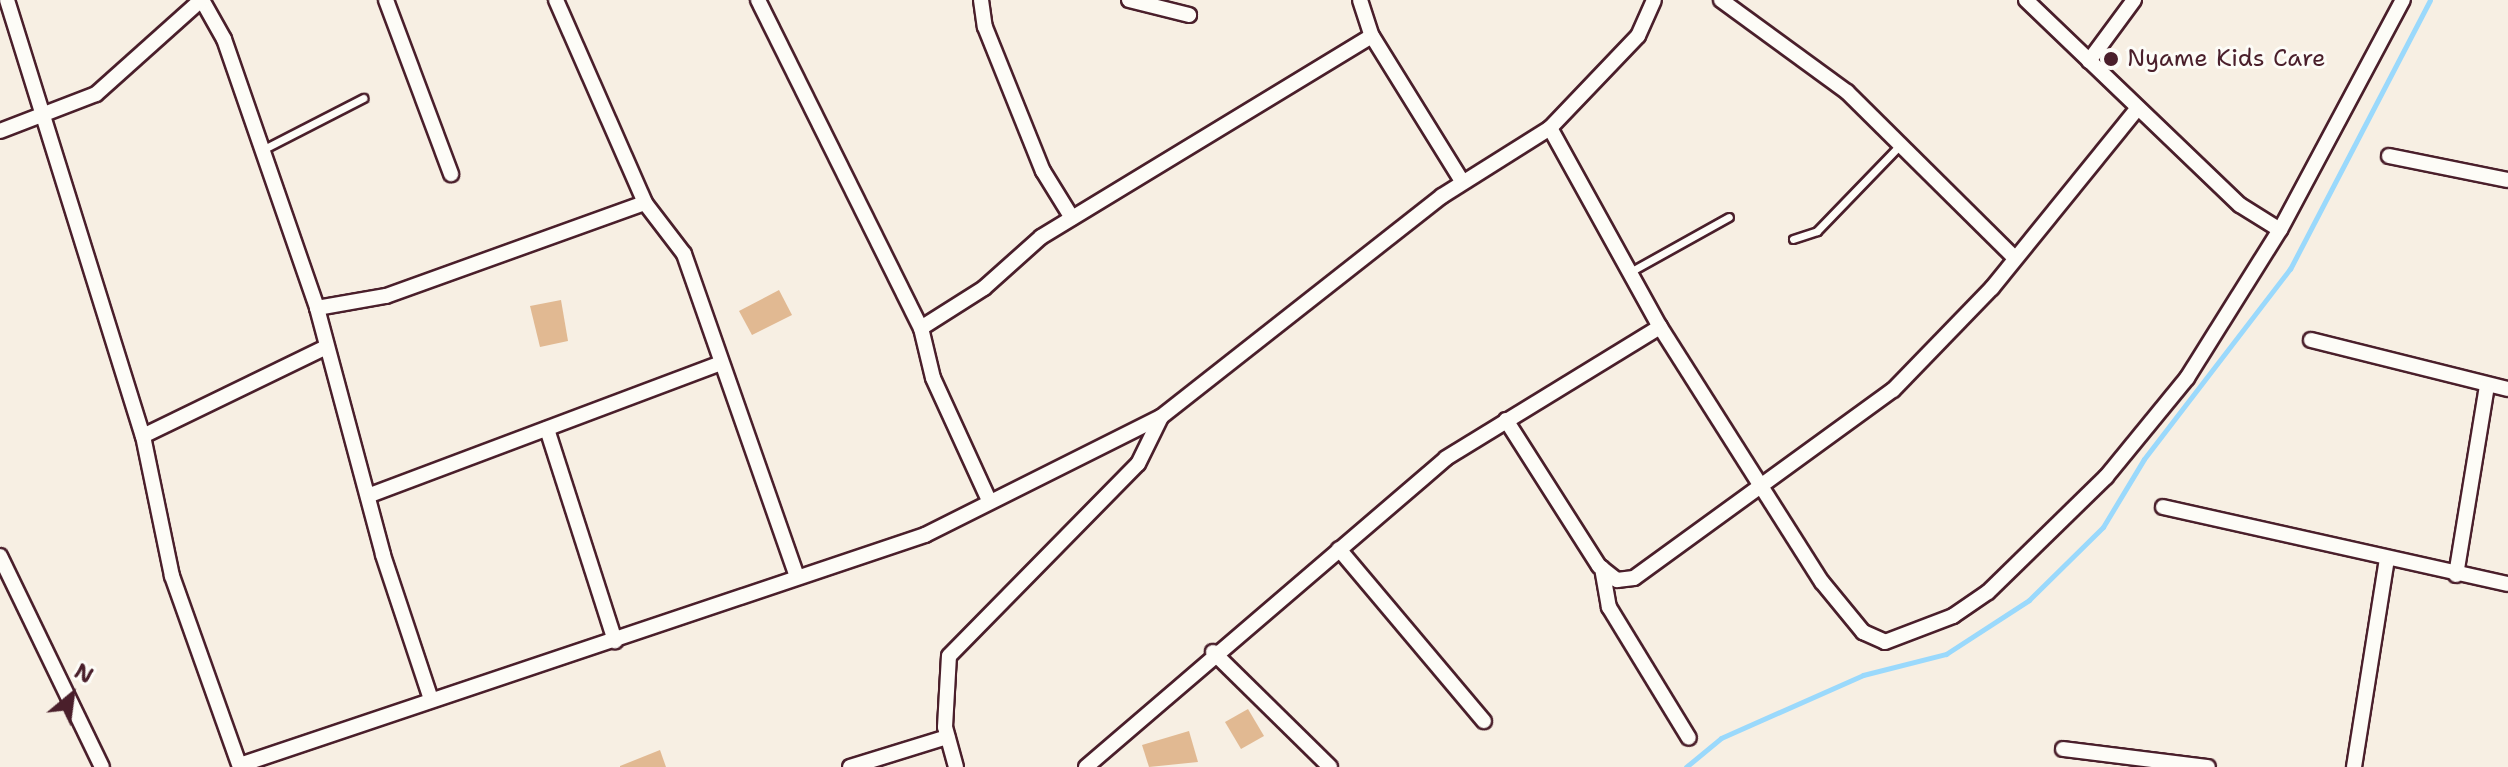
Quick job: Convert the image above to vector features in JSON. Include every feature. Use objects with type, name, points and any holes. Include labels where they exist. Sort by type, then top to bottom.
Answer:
[{"type":"street","points":[[7,0],[143,436],[172,576],[240,766],[431,699],[615,641],[796,573],[925,535],[988,498],[1161,417],[1462,181],[1550,128],[1638,36],[1654,0]]},
{"type":"street","points":[[0,131],[42,118],[96,94],[202,0],[224,39],[317,308],[324,348],[431,699]]},
{"type":"street","points":[[386,0],[451,174]]},
{"type":"street","points":[[556,0],[645,203],[684,254],[719,364],[796,573]]},
{"type":"street","points":[[758,0],[921,328],[933,378],[988,498]]},
{"type":"street","points":[[981,0],[985,27],[1043,171],[1072,218]]},
{"type":"street","points":[[1129,0],[1189,15]]},
{"type":"street","points":[[1360,0],[1372,36],[1462,181]]},
{"type":"street","points":[[1721,0],[1847,92],[2012,255]]},
{"type":"street","points":[[2026,0],[2240,205],[2280,230]]},
{"type":"street","points":[[2089,61],[2134,0]]},
{"type":"street","points":[[1550,128],[1660,327],[1761,488],[1863,632],[1893,641],[1953,616],[1988,592],[2106,477],[2187,378],[2280,230],[2403,0]]},
{"type":"street","points":[[921,328],[1072,218],[1372,36]]},
{"type":"street","points":[[1506,420],[1602,568],[1617,580],[1634,578],[1893,390],[1992,288],[2012,255],[2137,109]]},
{"type":"street","points":[[2389,156],[2508,180]]},
{"type":"street","points":[[317,308],[386,296],[645,203]]},
{"type":"street","points":[[1086,767],[1213,652],[1446,458],[1660,327]]},
{"type":"street","points":[[2311,340],[2508,389]]},
{"type":"street","points":[[143,436],[324,348]]},
{"type":"street","points":[[370,495],[719,364]]},
{"type":"street","points":[[2456,575],[2487,386]]},
{"type":"street","points":[[956,767],[947,737],[949,656],[1138,464],[1161,417]]},
{"type":"street","points":[[547,429],[615,641]]},
{"type":"street","points":[[2163,507],[2456,575],[2508,584]]},
{"type":"street","points":[[1339,549],[1484,721]]},
{"type":"street","points":[[0,556],[102,767]]},
{"type":"street","points":[[2354,767],[2387,559]]},
{"type":"street","points":[[1602,568],[1609,607],[1689,738]]},
{"type":"street","points":[[1213,652],[1330,767]]},
{"type":"street","points":[[850,767],[947,737]]},
{"type":"street","points":[[2063,749],[2208,767]]},
{"type":"lane","points":[[262,150],[363,98]]},
{"type":"lane","points":[[1793,239],[1817,231],[1902,143]]},
{"type":"lane","points":[[1630,272],[1729,217]]},
{"type":"building","points":[[779,290],[792,315],[752,335],[739,311]]},
{"type":"building","points":[[561,300],[568,341],[540,347],[530,306]]},
{"type":"building","points":[[1248,709],[1264,736],[1241,749],[1225,722]]},
{"type":"building","points":[[1189,731],[1198,762],[1149,767],[1142,745]]},
{"type":"building","points":[[660,750],[666,767],[620,767],[620,766]]},
{"type":"waterway","points":[[1686,767],[1721,738],[1863,675],[1946,654],[2029,600],[2103,527],[2144,459],[2290,269],[2430,0]]},
{"type":"place","name":"Nyame Kids Care","points":[[2111,59]]}]
